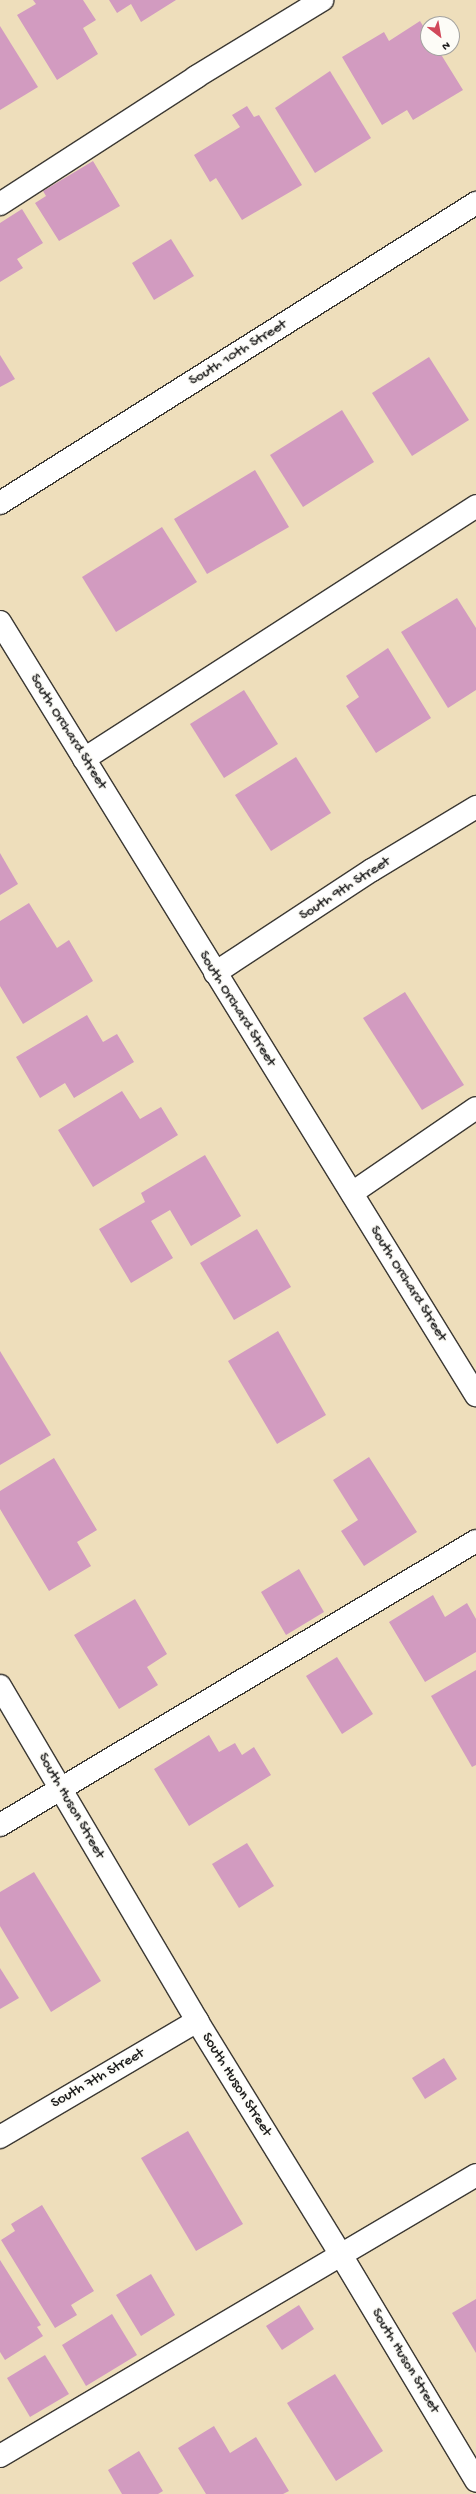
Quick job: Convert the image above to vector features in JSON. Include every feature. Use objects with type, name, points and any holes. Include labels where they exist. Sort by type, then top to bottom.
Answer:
[{"type":"street","points":[[0,204],[196,77],[322,0]]},
{"type":"street","name":"South 10th Street","points":[[0,503],[476,203]]},
{"type":"street","points":[[84,759],[476,506]]},
{"type":"street","name":"South Orchard Street","points":[[0,622],[476,1395]]},
{"type":"street","name":"South 9th Street","points":[[215,973],[372,870],[476,807]]},
{"type":"street","points":[[352,1193],[476,1108]]},
{"type":"street","points":[[0,1826],[476,1541]]},
{"type":"street","name":"South Huson Street","points":[[0,1686],[62,1789],[197,2021],[341,2255],[476,2481]]},
{"type":"street","name":"South 7th Street","points":[[0,2137],[197,2021]]},
{"type":"street","points":[[0,2456],[476,2175]]},
{"type":"building","points":[[33,0],[83,0],[96,20],[83,28],[98,54],[57,80],[17,15],[36,4]]},
{"type":"building","points":[[109,0],[176,0],[141,22],[131,4],[117,13]]},
{"type":"building","points":[[420,21],[420,56],[442,56],[463,90],[413,120],[407,110],[382,125],[342,57],[384,32],[389,41]]},
{"type":"building","points":[[0,26],[38,87],[0,110]]},
{"type":"building","points":[[330,71],[371,138],[315,173],[275,108]]},
{"type":"building","points":[[247,106],[254,117],[259,115],[302,185],[242,220],[216,178],[210,182],[194,155],[240,127],[232,115]]},
{"type":"building","points":[[93,161],[120,206],[59,241],[35,203],[46,196],[43,191]]},
{"type":"building","points":[[22,209],[43,243],[17,259],[23,268],[0,282],[0,223]]},
{"type":"building","points":[[171,239],[194,276],[154,300],[132,263]]},
{"type":"building","points":[[0,355],[15,379],[0,387]]},
{"type":"building","points":[[429,357],[469,420],[412,456],[372,393]]},
{"type":"building","points":[[342,410],[374,462],[303,507],[270,455]]},
{"type":"building","points":[[255,470],[289,527],[207,574],[174,519]]},
{"type":"building","points":[[162,527],[197,582],[116,632],[82,577]]},
{"type":"building","points":[[457,598],[476,628],[476,690],[448,708],[401,632]]},
{"type":"building","points":[[388,648],[431,718],[376,753],[346,706],[359,697],[346,676]]},
{"type":"building","points":[[244,690],[278,744],[224,778],[190,724]]},
{"type":"building","points":[[296,757],[331,813],[271,851],[235,795]]},
{"type":"building","points":[[0,853],[18,884],[0,895]]},
{"type":"building","points":[[29,903],[57,948],[69,940],[93,981],[23,1024],[0,986],[0,921]]},
{"type":"building","points":[[405,992],[464,1085],[422,1110],[363,1018]]},
{"type":"building","points":[[87,1015],[103,1042],[117,1034],[134,1062],[74,1098],[65,1083],[40,1098],[16,1057]]},
{"type":"building","points":[[122,1091],[140,1119],[161,1107],[178,1135],[93,1187],[58,1130]]},
{"type":"building","points":[[205,1155],[241,1216],[191,1246],[170,1210],[151,1221],[173,1258],[131,1283],[99,1229],[145,1202],[141,1193]]},
{"type":"building","points":[[257,1229],[291,1287],[234,1320],[200,1263]]},
{"type":"building","points":[[278,1331],[326,1415],[277,1444],[228,1361]]},
{"type":"building","points":[[0,1351],[51,1435],[0,1465]]},
{"type":"building","points":[[369,1457],[417,1532],[364,1566],[341,1531],[358,1520],[333,1480]]},
{"type":"building","points":[[54,1458],[97,1530],[77,1542],[91,1566],[49,1591],[0,1509],[0,1491]]},
{"type":"building","points":[[299,1569],[324,1612],[286,1635],[261,1592]]},
{"type":"building","points":[[433,1595],[445,1617],[467,1603],[476,1619],[476,1652],[425,1682],[389,1622]]},
{"type":"building","points":[[135,1599],[167,1654],[147,1667],[158,1685],[119,1709],[74,1635]]},
{"type":"building","points":[[337,1657],[373,1714],[342,1734],[306,1676]]},
{"type":"building","points":[[476,1670],[476,1765],[472,1767],[431,1696]]},
{"type":"building","points":[[209,1735],[219,1752],[235,1743],[242,1755],[254,1747],[271,1775],[189,1826],[154,1769]]},
{"type":"building","points":[[247,1843],[274,1886],[239,1908],[212,1864]]},
{"type":"building","points":[[34,1872],[101,1981],[51,2012],[0,1926],[0,1892]]},
{"type":"building","points":[[0,1968],[19,1998],[0,2009]]},
{"type":"building","points":[[444,2058],[457,2079],[425,2099],[412,2078]]},
{"type":"building","points":[[188,2131],[243,2224],[196,2251],[141,2158]]},
{"type":"building","points":[[42,2205],[94,2291],[71,2305],[77,2315],[55,2328],[1,2240],[15,2231],[11,2224]]},
{"type":"building","points":[[0,2260],[41,2325],[37,2327],[43,2336],[5,2360],[0,2352]]},
{"type":"building","points":[[151,2274],[175,2315],[141,2336],[116,2295]]},
{"type":"building","points":[[476,2299],[476,2353],[452,2313]]},
{"type":"building","points":[[299,2305],[314,2329],[282,2350],[266,2326]]},
{"type":"building","points":[[112,2314],[137,2355],[86,2386],[62,2345]]},
{"type":"building","points":[[45,2355],[69,2394],[30,2417],[7,2378]]},
{"type":"building","points":[[335,2374],[383,2451],[336,2481],[287,2403]]},
{"type":"building","points":[[214,2426],[230,2453],[256,2437],[289,2491],[283,2494],[206,2494],[178,2448]]},
{"type":"building","points":[[139,2451],[163,2491],[158,2494],[122,2494],[108,2470]]}]
